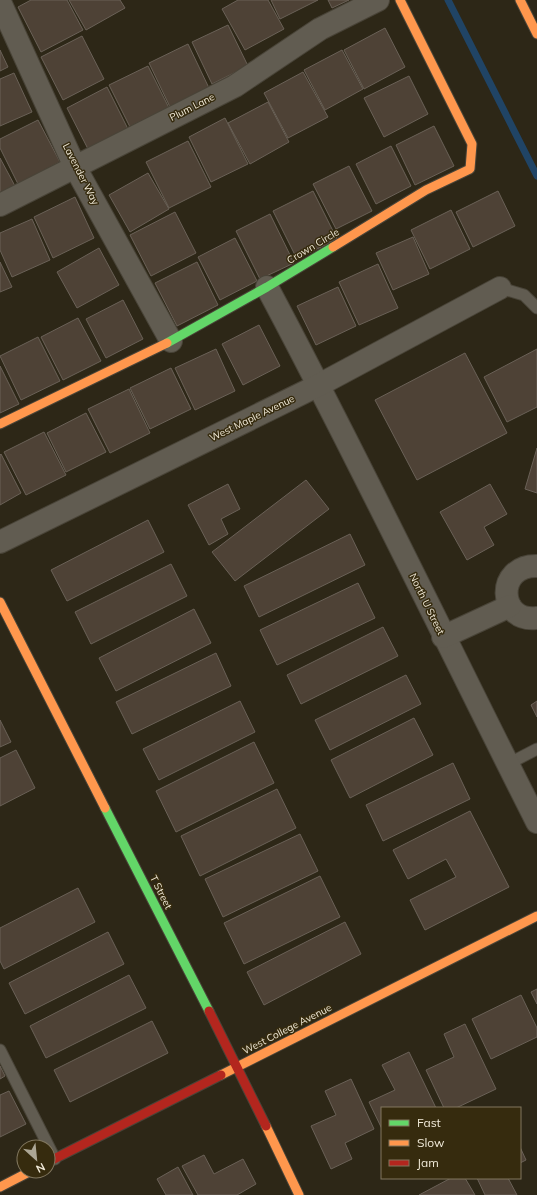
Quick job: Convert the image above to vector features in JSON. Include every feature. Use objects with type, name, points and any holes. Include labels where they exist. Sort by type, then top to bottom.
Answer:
[{"type":"street","name":"Plum Lane","points":[[0,205],[235,86],[320,29],[378,0]]},
{"type":"street","name":"Crown Circle","points":[[0,424],[171,341],[267,287],[426,190],[470,169],[472,144],[400,0]]},
{"type":"street","points":[[520,0],[537,34]]},
{"type":"street","name":"Lavender Way","points":[[0,2],[75,167],[171,341]]},
{"type":"street","name":"North U Street","points":[[267,287],[319,385],[443,637],[537,822]]},
{"type":"street","name":"West Maple Avenue","points":[[0,542],[319,385],[500,288]]},
{"type":"street","points":[[537,566],[521,568],[509,580],[506,594],[510,606],[515,612],[524,617],[537,618]]},
{"type":"street","name":"T Street","points":[[0,602],[238,1066],[299,1195]]},
{"type":"street","points":[[443,637],[510,606]]},
{"type":"street","name":"West College Avenue","points":[[56,1158],[537,916]]},
{"type":"street","points":[[0,1187],[16,1179]]},
{"type":"lane","points":[[500,288],[524,295],[537,308]]},
{"type":"lane","points":[[508,764],[537,749]]},
{"type":"lane","points":[[0,1050],[42,1139]]},
{"type":"building","points":[[31,0],[67,0],[83,30],[41,52],[18,7]]},
{"type":"building","points":[[69,0],[120,0],[125,8],[86,30]]},
{"type":"building","points":[[238,0],[268,0],[284,29],[245,50],[222,9]]},
{"type":"building","points":[[271,0],[318,0],[280,19]]},
{"type":"building","points":[[328,0],[349,0],[332,8]]},
{"type":"building","points":[[228,25],[248,66],[212,84],[192,42]]},
{"type":"building","points":[[385,28],[405,67],[364,89],[344,50]]},
{"type":"building","points":[[82,36],[104,79],[63,100],[41,57]]},
{"type":"building","points":[[188,44],[209,88],[170,107],[149,63]]},
{"type":"building","points":[[0,50],[8,67],[0,71]]},
{"type":"building","points":[[342,50],[363,89],[325,110],[304,70]]},
{"type":"building","points":[[148,66],[170,110],[131,129],[109,85]]},
{"type":"building","points":[[303,72],[328,117],[288,138],[264,93]]},
{"type":"building","points":[[14,73],[32,112],[0,126],[0,79]]},
{"type":"building","points":[[409,76],[428,114],[384,137],[364,98]]},
{"type":"building","points":[[107,87],[128,129],[88,149],[67,108]]},
{"type":"building","points":[[268,102],[289,142],[250,164],[228,123]]},
{"type":"building","points":[[225,118],[248,164],[211,182],[189,137]]},
{"type":"building","points":[[38,120],[60,162],[18,184],[0,148],[0,139]]},
{"type":"building","points":[[434,126],[454,166],[415,185],[396,145]]},
{"type":"building","points":[[188,141],[211,187],[169,208],[146,162]]},
{"type":"building","points":[[391,146],[411,186],[376,204],[356,164]]},
{"type":"building","points":[[0,158],[15,186],[0,194]]},
{"type":"building","points":[[349,166],[372,211],[336,229],[313,184]]},
{"type":"building","points":[[148,173],[169,209],[130,232],[109,195]]},
{"type":"building","points":[[313,191],[337,239],[297,259],[273,211]]},
{"type":"building","points":[[498,191],[515,226],[473,247],[456,212]]},
{"type":"building","points":[[75,197],[94,238],[53,258],[34,217]]},
{"type":"building","points":[[451,210],[470,249],[430,269],[411,230]]},
{"type":"building","points":[[175,212],[196,253],[151,276],[130,235]]},
{"type":"building","points":[[270,214],[294,263],[260,279],[236,231]]},
{"type":"building","points":[[32,219],[50,260],[12,277],[0,250],[0,233]]},
{"type":"building","points":[[413,237],[429,274],[393,290],[376,253]]},
{"type":"building","points":[[235,238],[257,281],[220,300],[198,257]]},
{"type":"building","points":[[99,248],[119,285],[77,308],[57,272]]},
{"type":"building","points":[[0,262],[12,287],[0,292]]},
{"type":"building","points":[[197,262],[218,305],[177,326],[155,283]]},
{"type":"building","points":[[378,264],[398,308],[359,325],[339,282]]},
{"type":"building","points":[[338,287],[356,326],[316,345],[297,306]]},
{"type":"building","points":[[123,300],[143,339],[106,358],[86,319]]},
{"type":"building","points":[[78,318],[101,361],[63,380],[41,337]]},
{"type":"building","points":[[259,325],[280,366],[243,385],[222,344]]},
{"type":"building","points":[[38,337],[60,381],[21,400],[0,356]]},
{"type":"building","points":[[216,349],[235,391],[195,410],[175,368]]},
{"type":"building","points":[[537,349],[537,407],[507,422],[484,377]]},
{"type":"building","points":[[465,353],[507,433],[417,480],[375,400]]},
{"type":"building","points":[[0,366],[19,404],[0,413]]},
{"type":"building","points":[[171,368],[191,409],[150,429],[130,388]]},
{"type":"building","points":[[129,389],[150,433],[110,453],[88,409]]},
{"type":"building","points":[[86,413],[106,452],[66,472],[47,433]]},
{"type":"building","points":[[44,432],[66,475],[26,495],[4,452]]},
{"type":"building","points":[[537,448],[537,493],[525,489]]},
{"type":"building","points":[[1,454],[21,493],[0,505],[0,455]]},
{"type":"building","points":[[306,480],[329,509],[235,581],[212,552]]},
{"type":"building","points":[[228,484],[240,509],[221,519],[228,534],[209,545],[188,505]]},
{"type":"building","points":[[490,484],[507,514],[484,527],[494,545],[467,560],[440,512]]},
{"type":"building","points":[[148,520],[164,552],[67,601],[51,570]]},
{"type":"building","points":[[350,534],[365,565],[259,617],[244,586]]},
{"type":"building","points":[[171,564],[187,596],[91,644],[75,612]]},
{"type":"building","points":[[358,583],[375,618],[277,665],[260,630]]},
{"type":"building","points":[[194,609],[211,643],[116,691],[99,658]]},
{"type":"building","points":[[383,627],[398,656],[301,704],[287,675]]},
{"type":"building","points":[[216,653],[231,686],[132,734],[116,702]]},
{"type":"building","points":[[406,675],[421,704],[330,750],[315,720]]},
{"type":"building","points":[[240,701],[255,732],[159,780],[143,749]]},
{"type":"building","points":[[537,701],[537,717],[531,705]]},
{"type":"building","points":[[414,718],[433,755],[350,798],[331,760]]},
{"type":"building","points":[[0,720],[11,742],[0,747]]},
{"type":"building","points":[[254,742],[274,783],[176,832],[156,791]]},
{"type":"building","points":[[16,750],[35,788],[0,806],[0,758]]},
{"type":"building","points":[[453,763],[470,799],[383,841],[366,805]]},
{"type":"building","points":[[277,789],[296,828],[200,876],[181,836]]},
{"type":"building","points":[[470,811],[509,887],[425,930],[410,900],[456,877],[446,859],[408,879],[393,850]]},
{"type":"building","points":[[300,834],[318,871],[223,917],[205,879]]},
{"type":"building","points":[[320,876],[340,917],[244,964],[224,923]]},
{"type":"building","points":[[78,888],[95,922],[4,969],[0,961],[0,928]]},
{"type":"building","points":[[345,922],[361,954],[264,1005],[247,972]]},
{"type":"building","points":[[108,932],[124,964],[25,1014],[9,983]]},
{"type":"building","points":[[129,975],[146,1008],[46,1058],[30,1026]]},
{"type":"building","points":[[537,989],[537,1004],[531,992]]},
{"type":"building","points":[[521,995],[537,1028],[537,1037],[491,1059],[472,1019]]},
{"type":"building","points":[[152,1021],[168,1053],[70,1102],[54,1070]]},
{"type":"building","points":[[465,1024],[496,1089],[458,1107],[444,1107],[426,1070],[454,1057],[444,1034]]},
{"type":"building","points":[[409,1052],[436,1107],[381,1107],[381,1127],[369,1102],[395,1090],[382,1065]]},
{"type":"building","points":[[0,1066],[5,1076],[0,1079]]},
{"type":"building","points":[[351,1079],[374,1129],[345,1143],[352,1159],[331,1169],[311,1126],[336,1115],[325,1091]]},
{"type":"building","points":[[9,1091],[26,1124],[0,1137],[0,1095]]},
{"type":"building","points":[[521,1149],[526,1160],[521,1162]]},
{"type":"building","points":[[204,1155],[214,1174],[243,1159],[256,1184],[237,1195],[198,1195],[182,1166]]},
{"type":"building","points":[[178,1167],[193,1195],[166,1195],[157,1179]]},
{"type":"building","points":[[449,1179],[466,1179],[475,1195],[419,1195]]},
{"type":"building","points":[[477,1179],[509,1179],[517,1195],[485,1195]]},
{"type":"waterway","points":[[448,0],[537,176]]},
{"type":"traffic: fast","points":[[167,343],[267,287],[333,247]]},
{"type":"traffic: fast","points":[[105,808],[209,1011]]},
{"type":"traffic: slow","points":[[333,247],[426,190],[470,169],[472,144],[400,0]]},
{"type":"traffic: slow","points":[[520,0],[537,34]]},
{"type":"traffic: slow","points":[[0,424],[167,343]]},
{"type":"traffic: slow","points":[[0,602],[105,808]]},
{"type":"traffic: slow","points":[[221,1075],[537,916]]},
{"type":"traffic: slow","points":[[266,1126],[299,1195]]},
{"type":"traffic: slow","points":[[0,1187],[16,1179]]},
{"type":"traffic: jam","points":[[209,1011],[266,1126]]},
{"type":"traffic: jam","points":[[56,1158],[221,1075]]}]
